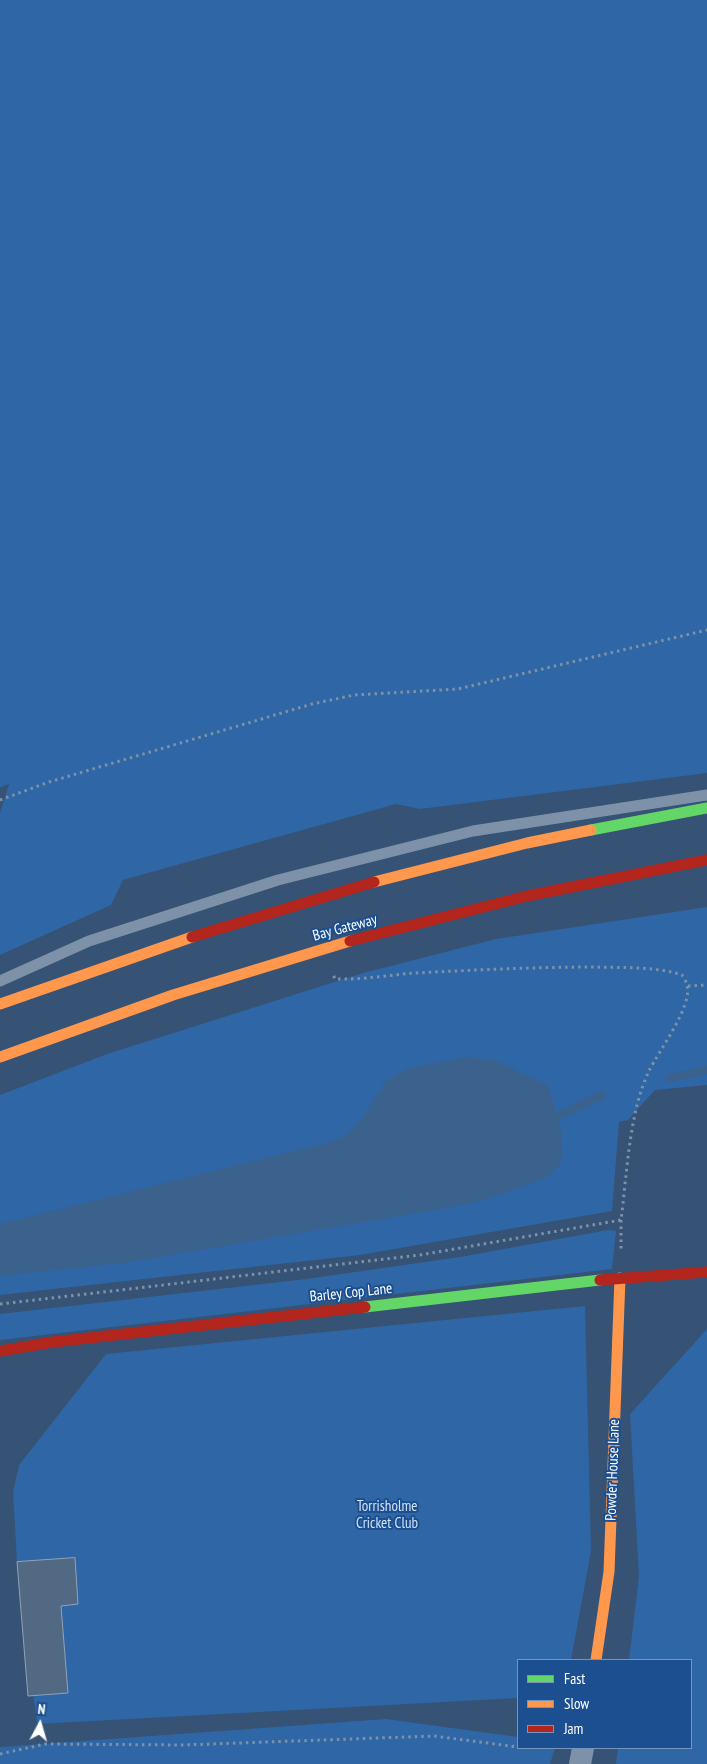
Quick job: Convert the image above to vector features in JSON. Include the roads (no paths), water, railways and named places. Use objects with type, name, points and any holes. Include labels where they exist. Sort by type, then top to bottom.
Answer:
[{"type":"main road","points":[[0,1004],[96,968],[310,900],[477,854],[707,808]]},
{"type":"main road","name":"Bay Gateway","points":[[0,1057],[128,1010],[326,948],[491,906],[707,860]]},
{"type":"main road","name":"Barley Cop Lane","points":[[0,1351],[53,1342],[620,1278],[707,1272]]},
{"type":"main road","name":"Powder House Lane","points":[[596,1659],[609,1572],[620,1278]]},
{"type":"street","points":[[580,1764],[583,1749]]},
{"type":"lane","points":[[0,981],[89,941],[278,880],[473,831],[707,795]]},
{"type":"waterway","points":[[669,1078],[707,1070]]},
{"type":"waterway","points":[[556,1117],[602,1095]]},
{"type":"park label","name":"Torrisholme Cricket Club","points":[[387,1516]]}]
